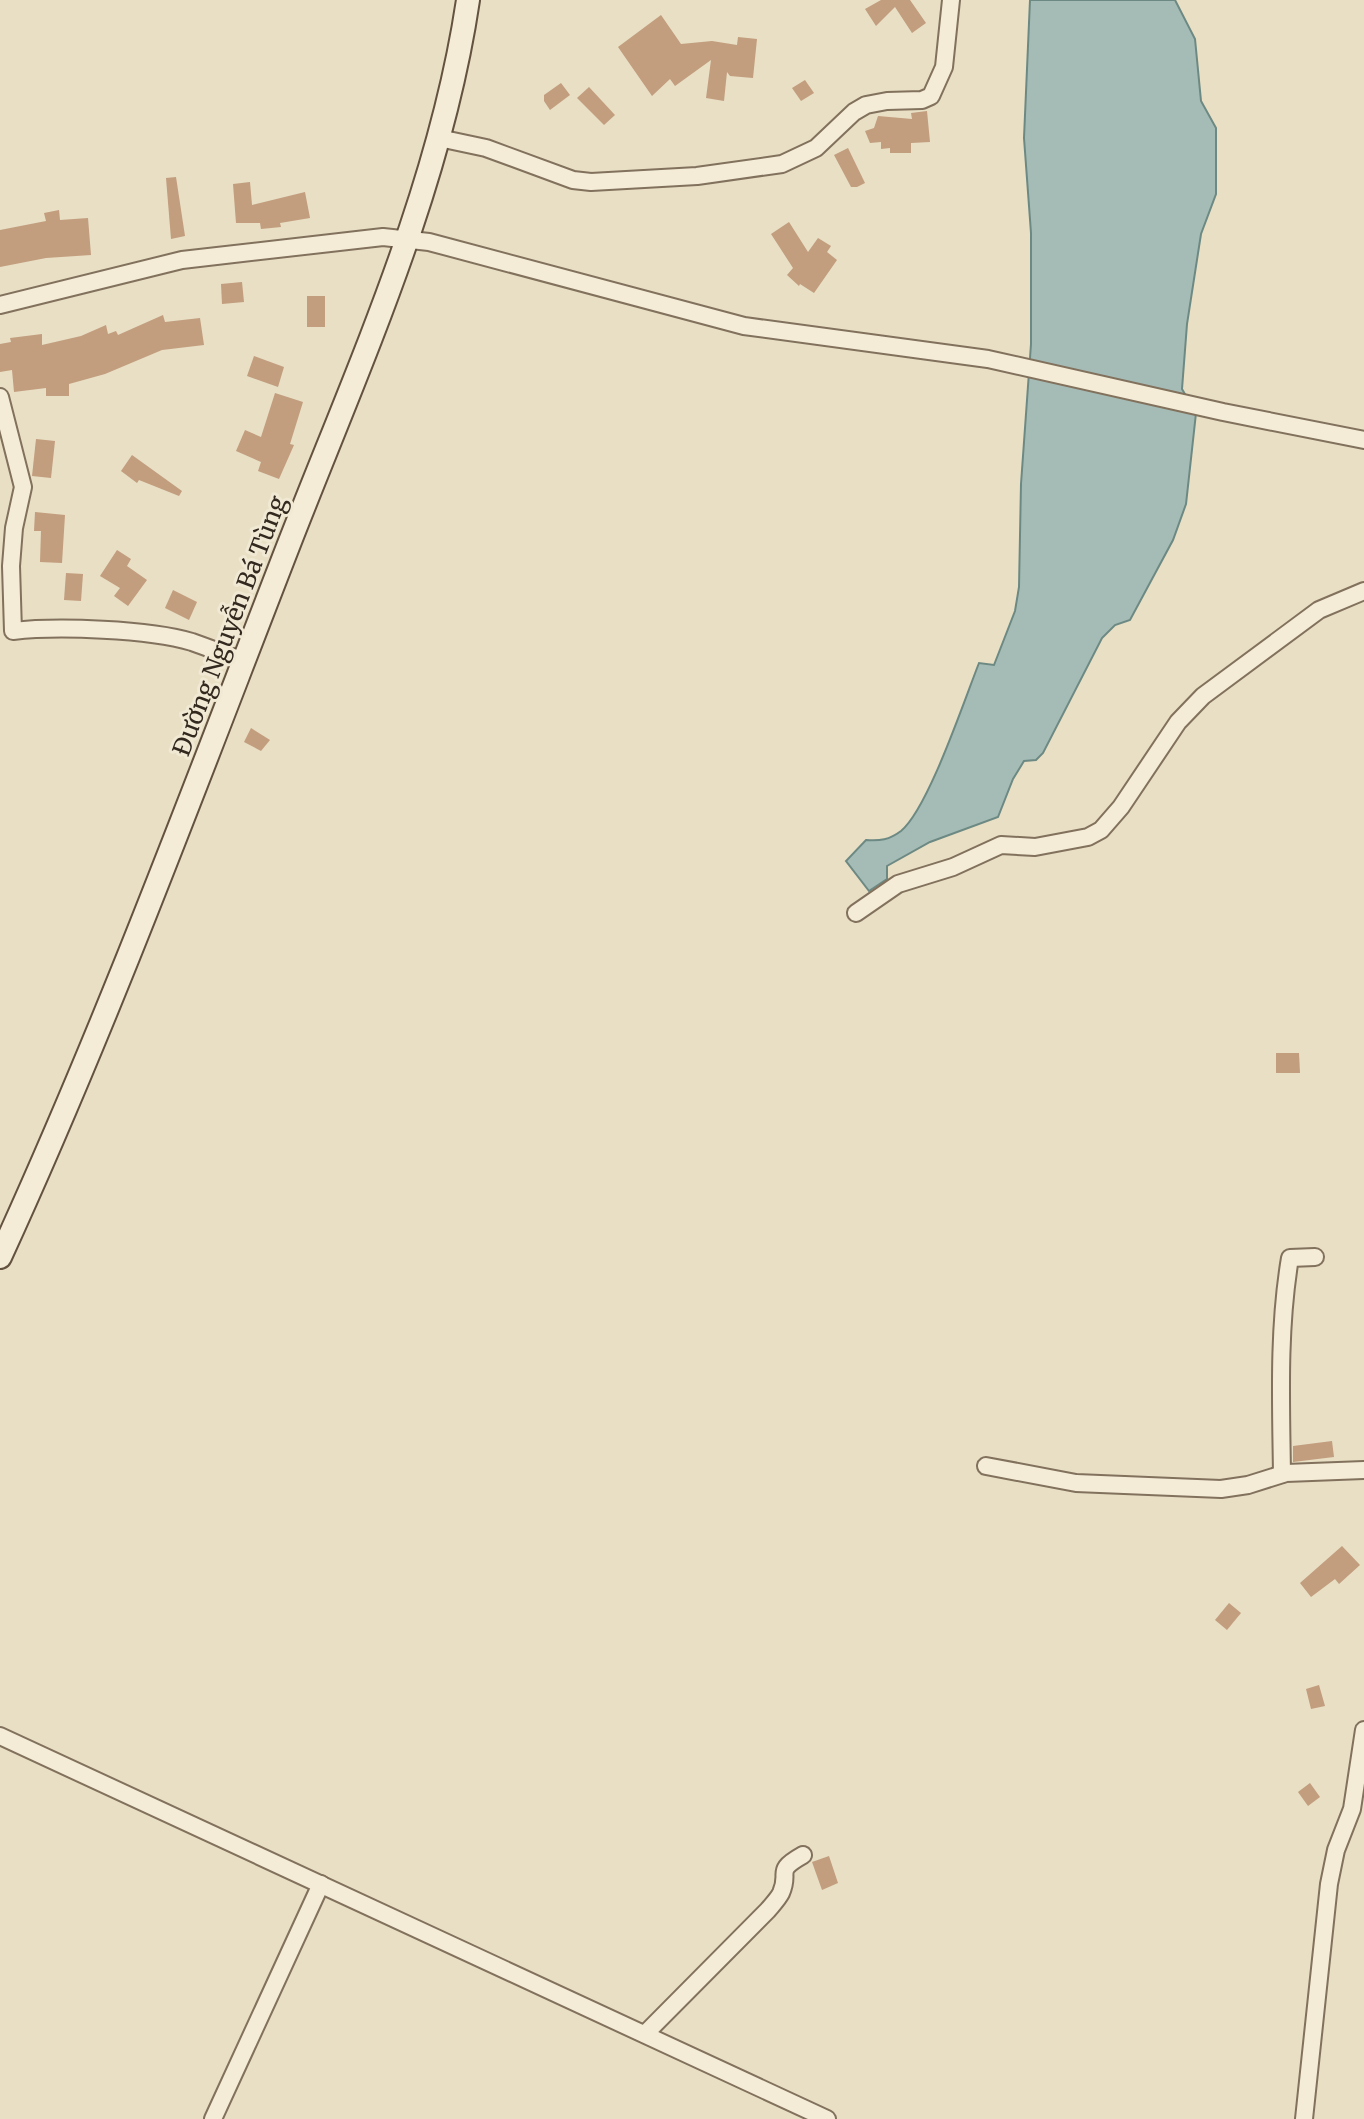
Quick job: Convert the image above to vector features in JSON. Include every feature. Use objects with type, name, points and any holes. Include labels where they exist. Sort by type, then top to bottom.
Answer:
[{"type":"main road","name":"Đường Nguyễn Bá Tùng","points":[[0,1257],[57,1129],[170,853],[406,239],[439,138],[468,0]]},
{"type":"street","points":[[439,138],[486,148],[573,180],[591,182],[697,176],[782,164],[816,148],[854,112],[866,105],[922,100],[931,96],[944,67],[951,0]]},
{"type":"street","points":[[0,305],[182,260],[383,237],[406,239],[429,242],[744,326],[988,359],[1364,440]]},
{"type":"street","points":[[0,397],[23,487],[14,528],[6,603],[13,631],[73,630],[161,636],[191,642],[242,667]]},
{"type":"street","points":[[856,913],[898,884],[953,867],[1001,845],[1035,847],[1088,837],[1101,830],[1121,807],[1178,722],[1203,696],[1325,606],[1364,591]]},
{"type":"street","points":[[1282,1474],[1281,1397],[1288,1269],[1290,1258],[1315,1257]]},
{"type":"street","points":[[986,1466],[1076,1483],[1162,1484],[1221,1489],[1248,1485],[1282,1474],[1364,1470]]},
{"type":"street","points":[[1304,2119],[1329,1884],[1336,1850],[1352,1809],[1364,1730]]},
{"type":"street","points":[[0,1736],[827,2119]]},
{"type":"street","points":[[645,2034],[768,1910],[781,1893],[783,1870],[803,1855]]},
{"type":"street","points":[[213,2119],[321,1884]]},
{"type":"water","points":[[1030,0],[1175,0],[1195,39],[1201,101],[1216,128],[1216,194],[1201,234],[1187,324],[1182,389],[1196,413],[1186,504],[1173,540],[1130,620],[1115,625],[1102,638],[1043,753],[1036,760],[1024,761],[998,817],[930,842],[887,866],[887,879],[869,891],[846,861],[866,840],[892,836],[911,819],[934,778],[979,663],[994,665],[1015,611],[1019,587],[1021,484],[1031,344],[1031,233],[1024,138]]},
{"type":"building","points":[[881,0],[910,0],[926,23],[912,33],[895,7],[876,26],[865,9]]},
{"type":"building","points":[[661,15],[681,44],[712,41],[737,45],[738,37],[757,39],[753,78],[730,76],[727,72],[724,101],[706,98],[711,60],[675,86],[670,79],[652,96],[618,47]]},
{"type":"building","points":[[805,80],[814,93],[801,101],[792,88]]},
{"type":"building","points":[[561,83],[570,95],[550,110],[544,95]]},
{"type":"building","points":[[589,87],[615,115],[604,125],[577,98]]},
{"type":"building","points":[[927,111],[930,142],[911,143],[911,153],[890,153],[890,148],[881,149],[881,142],[870,143],[865,131],[874,128],[878,116],[912,119],[911,113]]},
{"type":"building","points":[[848,148],[865,183],[857,187],[851,187],[834,155]]},
{"type":"building","points":[[176,177],[185,236],[171,239],[166,178]]},
{"type":"building","points":[[250,182],[252,205],[305,192],[310,218],[280,223],[281,227],[261,229],[260,223],[236,223],[233,184]]},
{"type":"building","points":[[59,210],[60,220],[88,218],[91,255],[46,258],[0,267],[0,230],[46,221],[44,213]]},
{"type":"building","points":[[789,222],[808,252],[818,238],[831,246],[827,252],[837,260],[814,293],[799,286],[787,275],[793,268],[771,234]]},
{"type":"building","points":[[242,282],[244,302],[222,304],[221,284]]},
{"type":"building","points":[[307,296],[325,296],[325,327],[307,327]]},
{"type":"building","points":[[163,315],[165,322],[200,318],[204,345],[162,350],[105,374],[69,384],[69,396],[46,396],[46,388],[14,392],[12,370],[0,372],[0,344],[11,342],[10,338],[42,334],[42,345],[81,336],[106,325],[108,334],[116,331],[118,335]]},
{"type":"building","points":[[254,356],[284,367],[278,387],[247,376]]},
{"type":"building","points":[[275,393],[303,402],[290,444],[294,445],[279,479],[258,471],[261,462],[236,451],[245,430],[261,437]]},
{"type":"building","points":[[36,439],[55,441],[51,478],[32,476]]},
{"type":"building","points":[[132,455],[182,491],[179,496],[139,480],[137,483],[121,471]]},
{"type":"building","points":[[35,512],[65,515],[62,563],[40,562],[41,531],[34,531]]},
{"type":"building","points":[[117,550],[131,559],[127,566],[147,580],[128,606],[114,596],[120,588],[100,576]]},
{"type":"building","points":[[66,573],[83,574],[81,601],[64,600]]},
{"type":"building","points":[[173,590],[197,602],[189,620],[165,608]]},
{"type":"building","points":[[251,728],[270,740],[261,751],[244,742]]},
{"type":"building","points":[[1276,1053],[1299,1053],[1300,1073],[1276,1073]]},
{"type":"building","points":[[1332,1441],[1334,1457],[1293,1462],[1293,1446]]},
{"type":"building","points":[[1342,1546],[1360,1565],[1339,1584],[1335,1579],[1311,1597],[1300,1583]]},
{"type":"building","points":[[1229,1603],[1241,1613],[1227,1630],[1215,1620]]},
{"type":"building","points":[[1319,1685],[1325,1706],[1311,1709],[1306,1689]]},
{"type":"building","points":[[1310,1783],[1320,1797],[1308,1806],[1298,1792]]},
{"type":"building","points":[[829,1856],[838,1883],[822,1890],[812,1862]]}]
